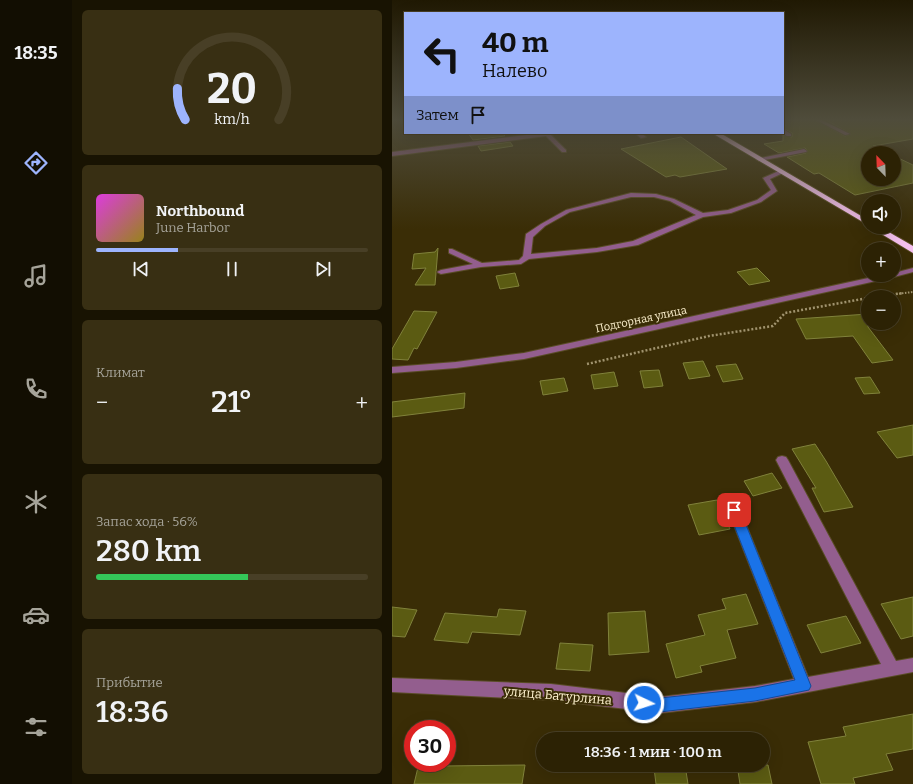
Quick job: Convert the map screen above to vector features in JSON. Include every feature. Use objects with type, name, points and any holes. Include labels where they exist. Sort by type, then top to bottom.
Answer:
[{"type":"highway","points":[[753,156],[861,219]]},
{"type":"highway","points":[[887,234],[912,248]]},
{"type":"street","points":[[759,159],[778,156]]},
{"type":"street","points":[[441,272],[481,265],[521,262],[527,257],[597,250],[635,243],[702,215],[729,212],[759,201],[774,190],[766,178],[781,172]]},
{"type":"street","points":[[527,257],[529,236],[543,225],[568,211],[631,195],[654,195],[672,200],[702,215]]},
{"type":"street","points":[[452,251],[481,265]]},
{"type":"street","name":"Подгорная улица","points":[[901,273],[913,270]]},
{"type":"street","name":"Подгорная улица","points":[[392,370],[456,365],[524,356],[862,282]]},
{"type":"street","points":[[782,460],[892,669]]},
{"type":"street","points":[[734,510],[804,686]]},
{"type":"street","name":"улица Батурлина","points":[[392,685],[551,692],[660,705],[755,694],[913,665]]},
{"type":"path","points":[[901,294],[913,292]]},
{"type":"path","points":[[587,364],[708,336],[773,326],[785,313],[861,299]]},
{"type":"building","points":[[632,156],[708,156],[727,169],[680,177],[675,175],[666,177]]},
{"type":"building","points":[[794,156],[861,156],[861,186],[898,186],[855,195],[819,173],[814,174],[787,157]]},
{"type":"building","points":[[901,159],[913,165],[913,183],[901,185]]},
{"type":"building","points":[[438,248],[435,285],[415,285],[426,268],[412,269],[414,254],[435,252]]},
{"type":"building","points":[[757,268],[770,281],[749,285],[737,272]]},
{"type":"building","points":[[515,273],[519,286],[500,289],[496,276]]},
{"type":"building","points":[[414,311],[437,312],[417,349],[414,348],[408,360],[392,359],[392,349]]},
{"type":"building","points":[[861,314],[861,330],[870,330],[893,360],[872,363],[853,336],[806,339],[796,319]]},
{"type":"building","points":[[703,361],[710,376],[689,379],[683,363]]},
{"type":"building","points":[[736,364],[743,379],[723,382],[716,366]]},
{"type":"building","points":[[659,370],[663,386],[644,388],[640,371]]},
{"type":"building","points":[[614,372],[618,386],[594,389],[591,375]]},
{"type":"building","points":[[870,377],[880,393],[864,394],[855,378]]},
{"type":"building","points":[[564,378],[568,391],[543,395],[540,381]]},
{"type":"building","points":[[465,393],[464,408],[392,417],[392,402]]},
{"type":"building","points":[[913,425],[913,455],[897,458],[877,432]]},
{"type":"building","points":[[815,444],[853,507],[824,512],[812,488],[816,488],[792,449]]},
{"type":"building","points":[[772,473],[782,488],[753,496],[744,481]]},
{"type":"building","points":[[717,500],[730,529],[699,535],[688,505]]},
{"type":"building","points":[[746,594],[758,624],[727,630],[736,658],[700,666],[702,672],[676,678],[666,644],[705,635],[698,615],[726,609],[722,599]]},
{"type":"building","points":[[913,597],[913,636],[901,639],[881,604]]},
{"type":"building","points":[[392,607],[417,610],[405,637],[392,636]]},
{"type":"building","points":[[499,609],[526,611],[520,635],[472,632],[468,643],[434,640],[445,613],[497,617]]},
{"type":"building","points":[[645,611],[649,652],[609,655],[608,613]]},
{"type":"building","points":[[846,616],[861,643],[821,653],[807,625]]},
{"type":"building","points":[[560,643],[593,645],[590,671],[556,669]]},
{"type":"building","points":[[913,714],[913,749],[886,754],[893,770],[853,778],[855,784],[821,784],[808,742],[846,736],[843,727]]},
{"type":"building","points":[[525,765],[522,784],[414,784],[417,772],[456,772],[456,766]]},
{"type":"building","points":[[654,772],[686,772],[688,784],[656,784]]},
{"type":"building","points":[[738,772],[769,772],[772,784],[740,784]]},
{"type":"route","points":[[644,703],[660,705],[692,702],[804,686],[734,510]]}]
